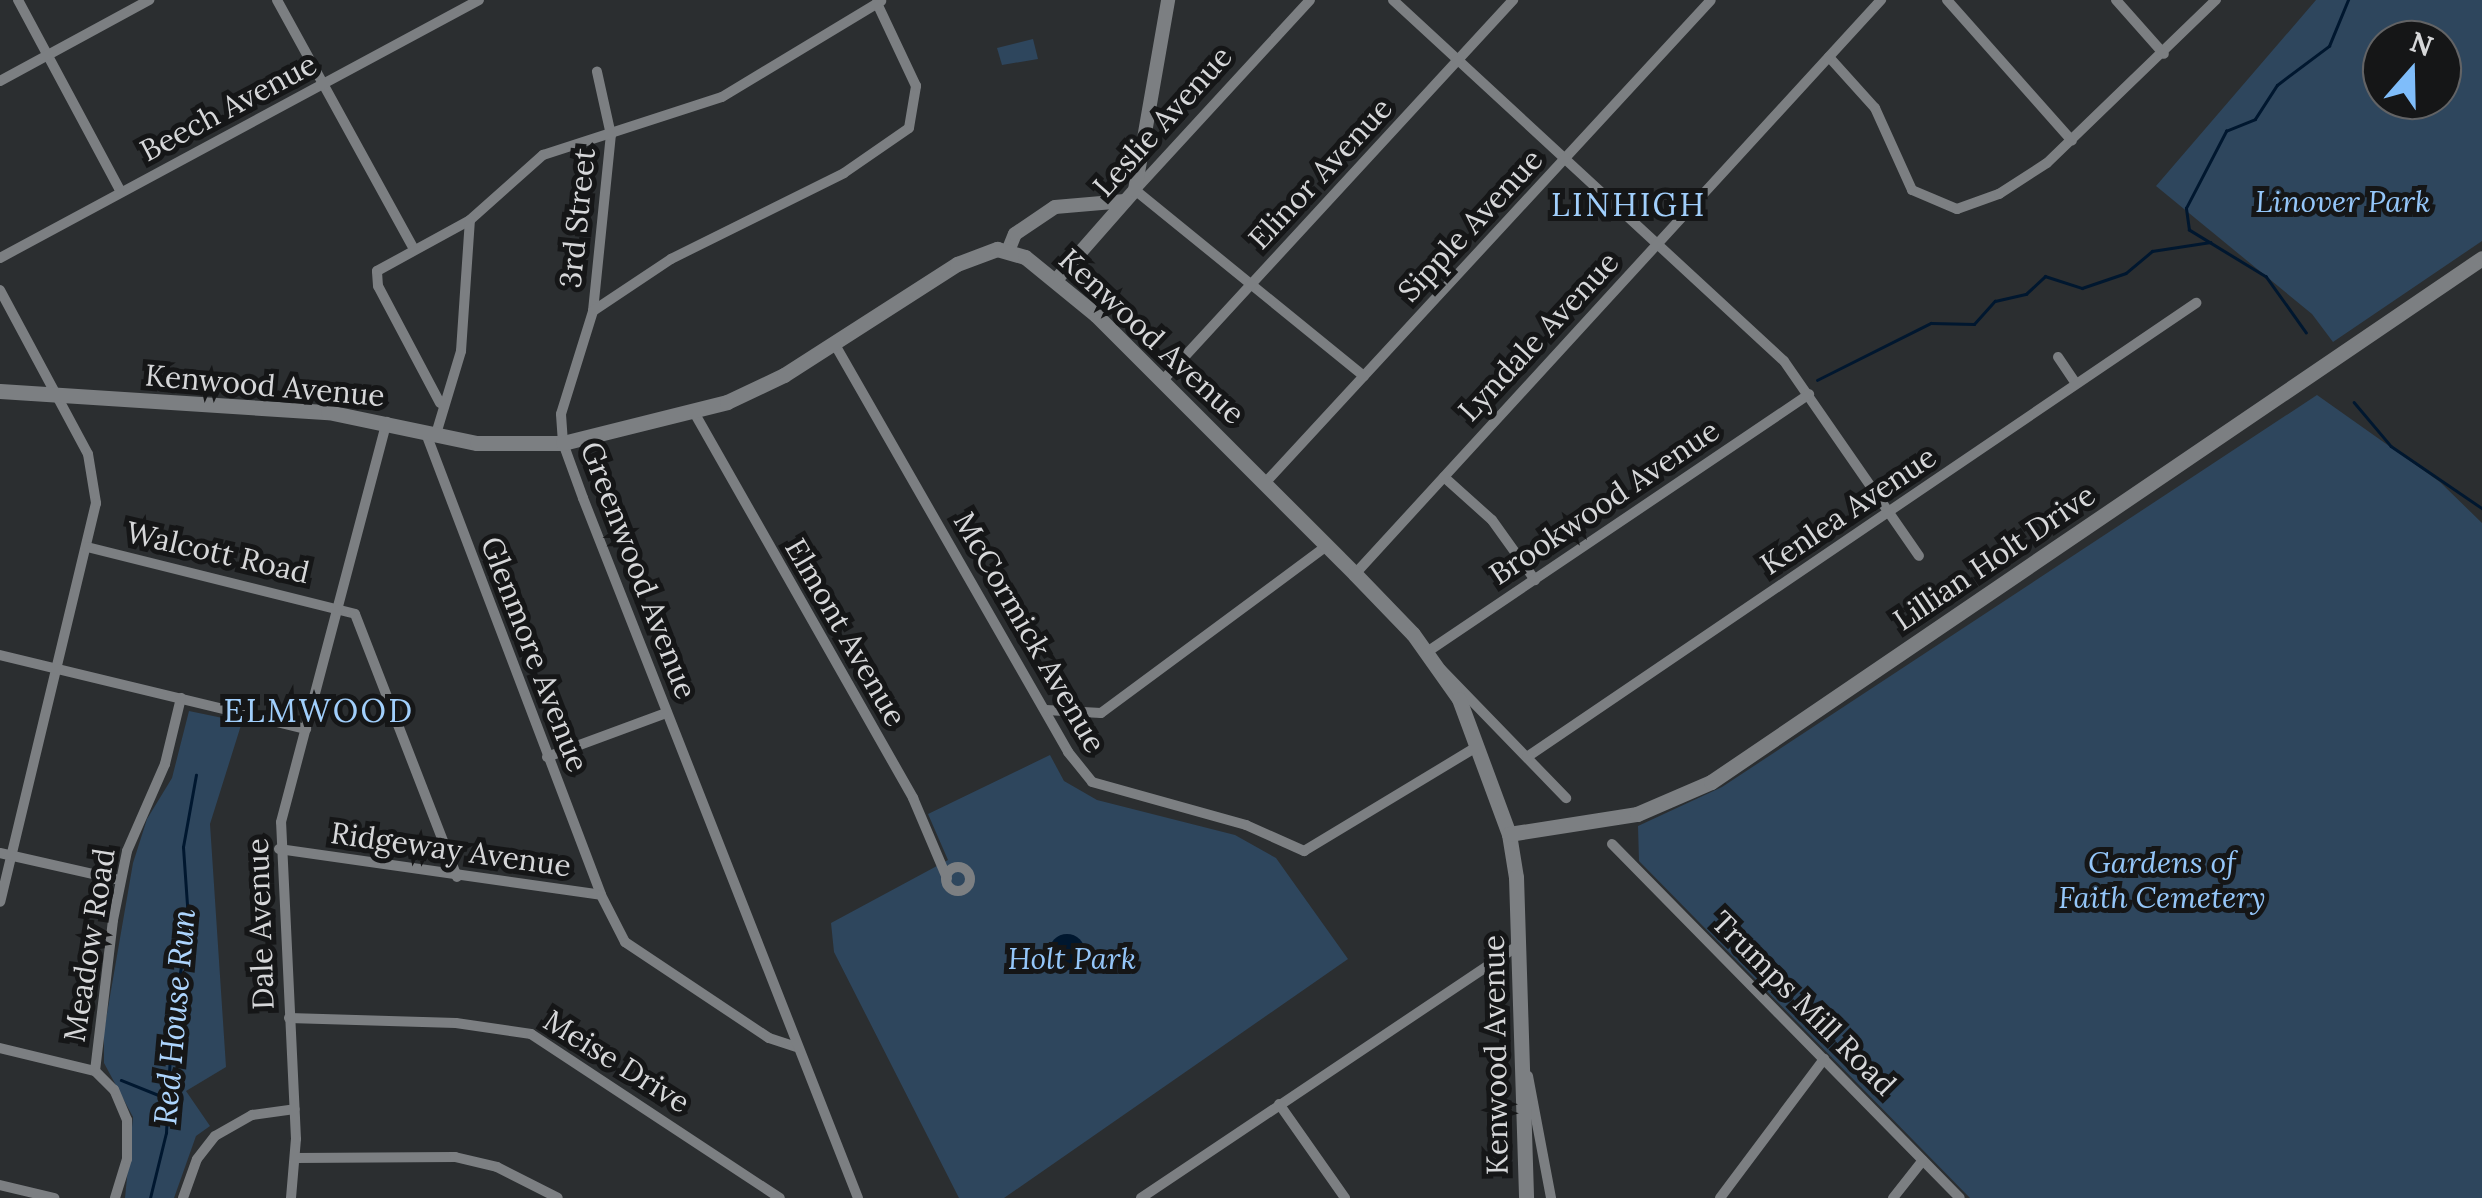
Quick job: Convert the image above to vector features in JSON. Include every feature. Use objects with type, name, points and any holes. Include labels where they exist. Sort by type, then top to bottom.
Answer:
[{"type":"main road","name":"Kenwood Avenue","points":[[0,391],[387,422],[502,445],[563,443],[695,414],[784,376],[957,264],[991,250],[1008,251],[1056,280],[1163,380],[1394,614],[1440,668],[1478,746],[1509,834],[1522,944],[1526,1198]]},
{"type":"main road","name":"Lillian Holt Drive","points":[[1509,834],[1637,814],[1724,774],[2482,258]]},
{"type":"street","points":[[18,0],[121,192]]},
{"type":"street","points":[[0,81],[149,0]]},
{"type":"street","points":[[278,0],[414,249]]},
{"type":"street","name":"Beech Avenue","points":[[0,258],[480,0]]},
{"type":"street","points":[[1130,195],[1168,0]]},
{"type":"street","name":"Leslie Avenue","points":[[1056,280],[1310,0]]},
{"type":"street","points":[[1392,0],[1784,361],[1919,556]]},
{"type":"street","name":"Elinor Avenue","points":[[1163,380],[1514,0]]},
{"type":"street","name":"Sipple Avenue","points":[[1265,483],[1710,0]]},
{"type":"street","name":"Lyndale Avenue","points":[[1354,574],[1881,0]]},
{"type":"street","points":[[1947,0],[2072,141]]},
{"type":"street","points":[[2116,0],[2164,54]]},
{"type":"street","points":[[1829,56],[1875,108],[1912,190],[1937,206],[1957,209],[1989,199],[2072,141],[2216,0]]},
{"type":"street","points":[[440,403],[378,286],[377,271],[470,220],[543,155],[746,86],[879,2],[916,86],[914,116],[900,139],[671,258],[593,311]]},
{"type":"street","name":"3rd Street","points":[[593,311],[611,134],[597,72]]},
{"type":"street","points":[[1008,251],[1015,234],[1055,207],[1130,195],[1252,284],[1364,376]]},
{"type":"street","points":[[430,432],[461,351],[470,220]]},
{"type":"street","points":[[0,290],[92,464],[96,503],[57,668],[6,854],[0,902]]},
{"type":"street","name":"Kenlea Avenue","points":[[1526,757],[2196,302]]},
{"type":"street","name":"Greenwood Avenue","points":[[593,311],[564,389],[563,443],[851,1196]]},
{"type":"street","name":"McCormick Avenue","points":[[834,343],[1046,710],[1092,782],[1246,825],[1299,852],[1478,746]]},
{"type":"street","points":[[2058,358],[2076,384]]},
{"type":"street","name":"Brookwood Avenue","points":[[1427,652],[1809,394]]},
{"type":"street","name":"Elmont Avenue","points":[[695,414],[913,798],[946,878]]},
{"type":"street","name":"Dale Avenue","points":[[291,1198],[296,1158],[295,1109],[279,849],[306,729],[387,422]]},
{"type":"street","name":"Glenmore Avenue","points":[[430,432],[601,895]]},
{"type":"street","points":[[1444,476],[1492,520],[1535,580]]},
{"type":"street","name":"Walcott Road","points":[[87,546],[338,607]]},
{"type":"street","points":[[1046,710],[1100,713],[1327,546]]},
{"type":"street","points":[[338,607],[357,617],[457,877]]},
{"type":"street","points":[[0,655],[306,729]]},
{"type":"street","points":[[1440,668],[1566,798]]},
{"type":"street","name":"Meadow Road","points":[[115,1198],[127,1159],[126,1120],[114,1090],[95,1071],[120,880],[165,764],[181,698]]},
{"type":"street","points":[[547,756],[666,714]]},
{"type":"street","name":"Trumps Mill Road","points":[[1612,844],[1960,1198]]},
{"type":"street","name":"Ridgeway Avenue","points":[[279,849],[601,895],[625,942],[769,1038],[796,1047]]},
{"type":"street","points":[[6,854],[120,880]]},
{"type":"street","points":[[1141,1198],[1522,944]]},
{"type":"street","name":"Meise Drive","points":[[289,1018],[456,1023],[531,1034],[780,1198]]},
{"type":"street","points":[[1522,1032],[1551,1198]]},
{"type":"street","points":[[0,1048],[95,1071]]},
{"type":"street","points":[[1720,1198],[1824,1059]]},
{"type":"street","points":[[1278,1104],[1345,1198]]},
{"type":"street","points":[[183,1198],[197,1159],[215,1136],[252,1115],[295,1109]]},
{"type":"street","points":[[296,1158],[455,1157],[498,1167],[558,1198]]},
{"type":"street","points":[[1893,1198],[1923,1160]]},
{"type":"street","points":[[0,1185],[54,1198]]},
{"type":"green space","name":"Linover Park","points":[[2316,0],[2482,0],[2482,241],[2333,342],[2312,314],[2156,186]]},
{"type":"green space","points":[[1033,39],[1038,59],[1002,65],[997,48]]},
{"type":"green space","name":"Gardens of Faith Cemetery","points":[[2317,395],[2440,482],[2482,523],[2482,1198],[1970,1198],[1639,861],[1638,826],[1722,787]]},
{"type":"green space","points":[[189,711],[242,722],[210,824],[226,1067],[186,1091],[210,1126],[196,1136],[174,1198],[125,1198],[133,1117],[104,1063],[104,1031],[133,863],[147,819],[172,778]]},
{"type":"green space","name":"Holt Park","points":[[1050,755],[1064,781],[1097,800],[1235,835],[1276,858],[1348,959],[1004,1198],[959,1198],[834,952],[831,923],[948,860],[928,814]]},
{"type":"shaded area","points":[[1067,934],[1080,939],[1085,952],[1080,965],[1067,970],[1054,965],[1049,952],[1054,939]]},
{"type":"waterway","points":[[2306,333],[2266,277],[2189,230],[2186,208],[2226,131],[2255,119],[2277,85],[2329,46],[2348,0]]},
{"type":"waterway","points":[[1817,380],[1931,323],[1974,324],[1995,301],[2026,294],[2045,276],[2082,288],[2126,273],[2152,251],[2210,242]]},
{"type":"waterway","points":[[2354,402],[2391,446],[2482,508]]},
{"type":"waterway","name":"Red House Run","points":[[150,1198],[166,1133],[171,1033],[188,919],[183,847],[196,775]]},
{"type":"waterway","points":[[121,1080],[166,1098]]},
{"type":"district","name":"LINHIGH","points":[[1629,205]]},
{"type":"district","name":"ELMWOOD","points":[[319,711]]}]
